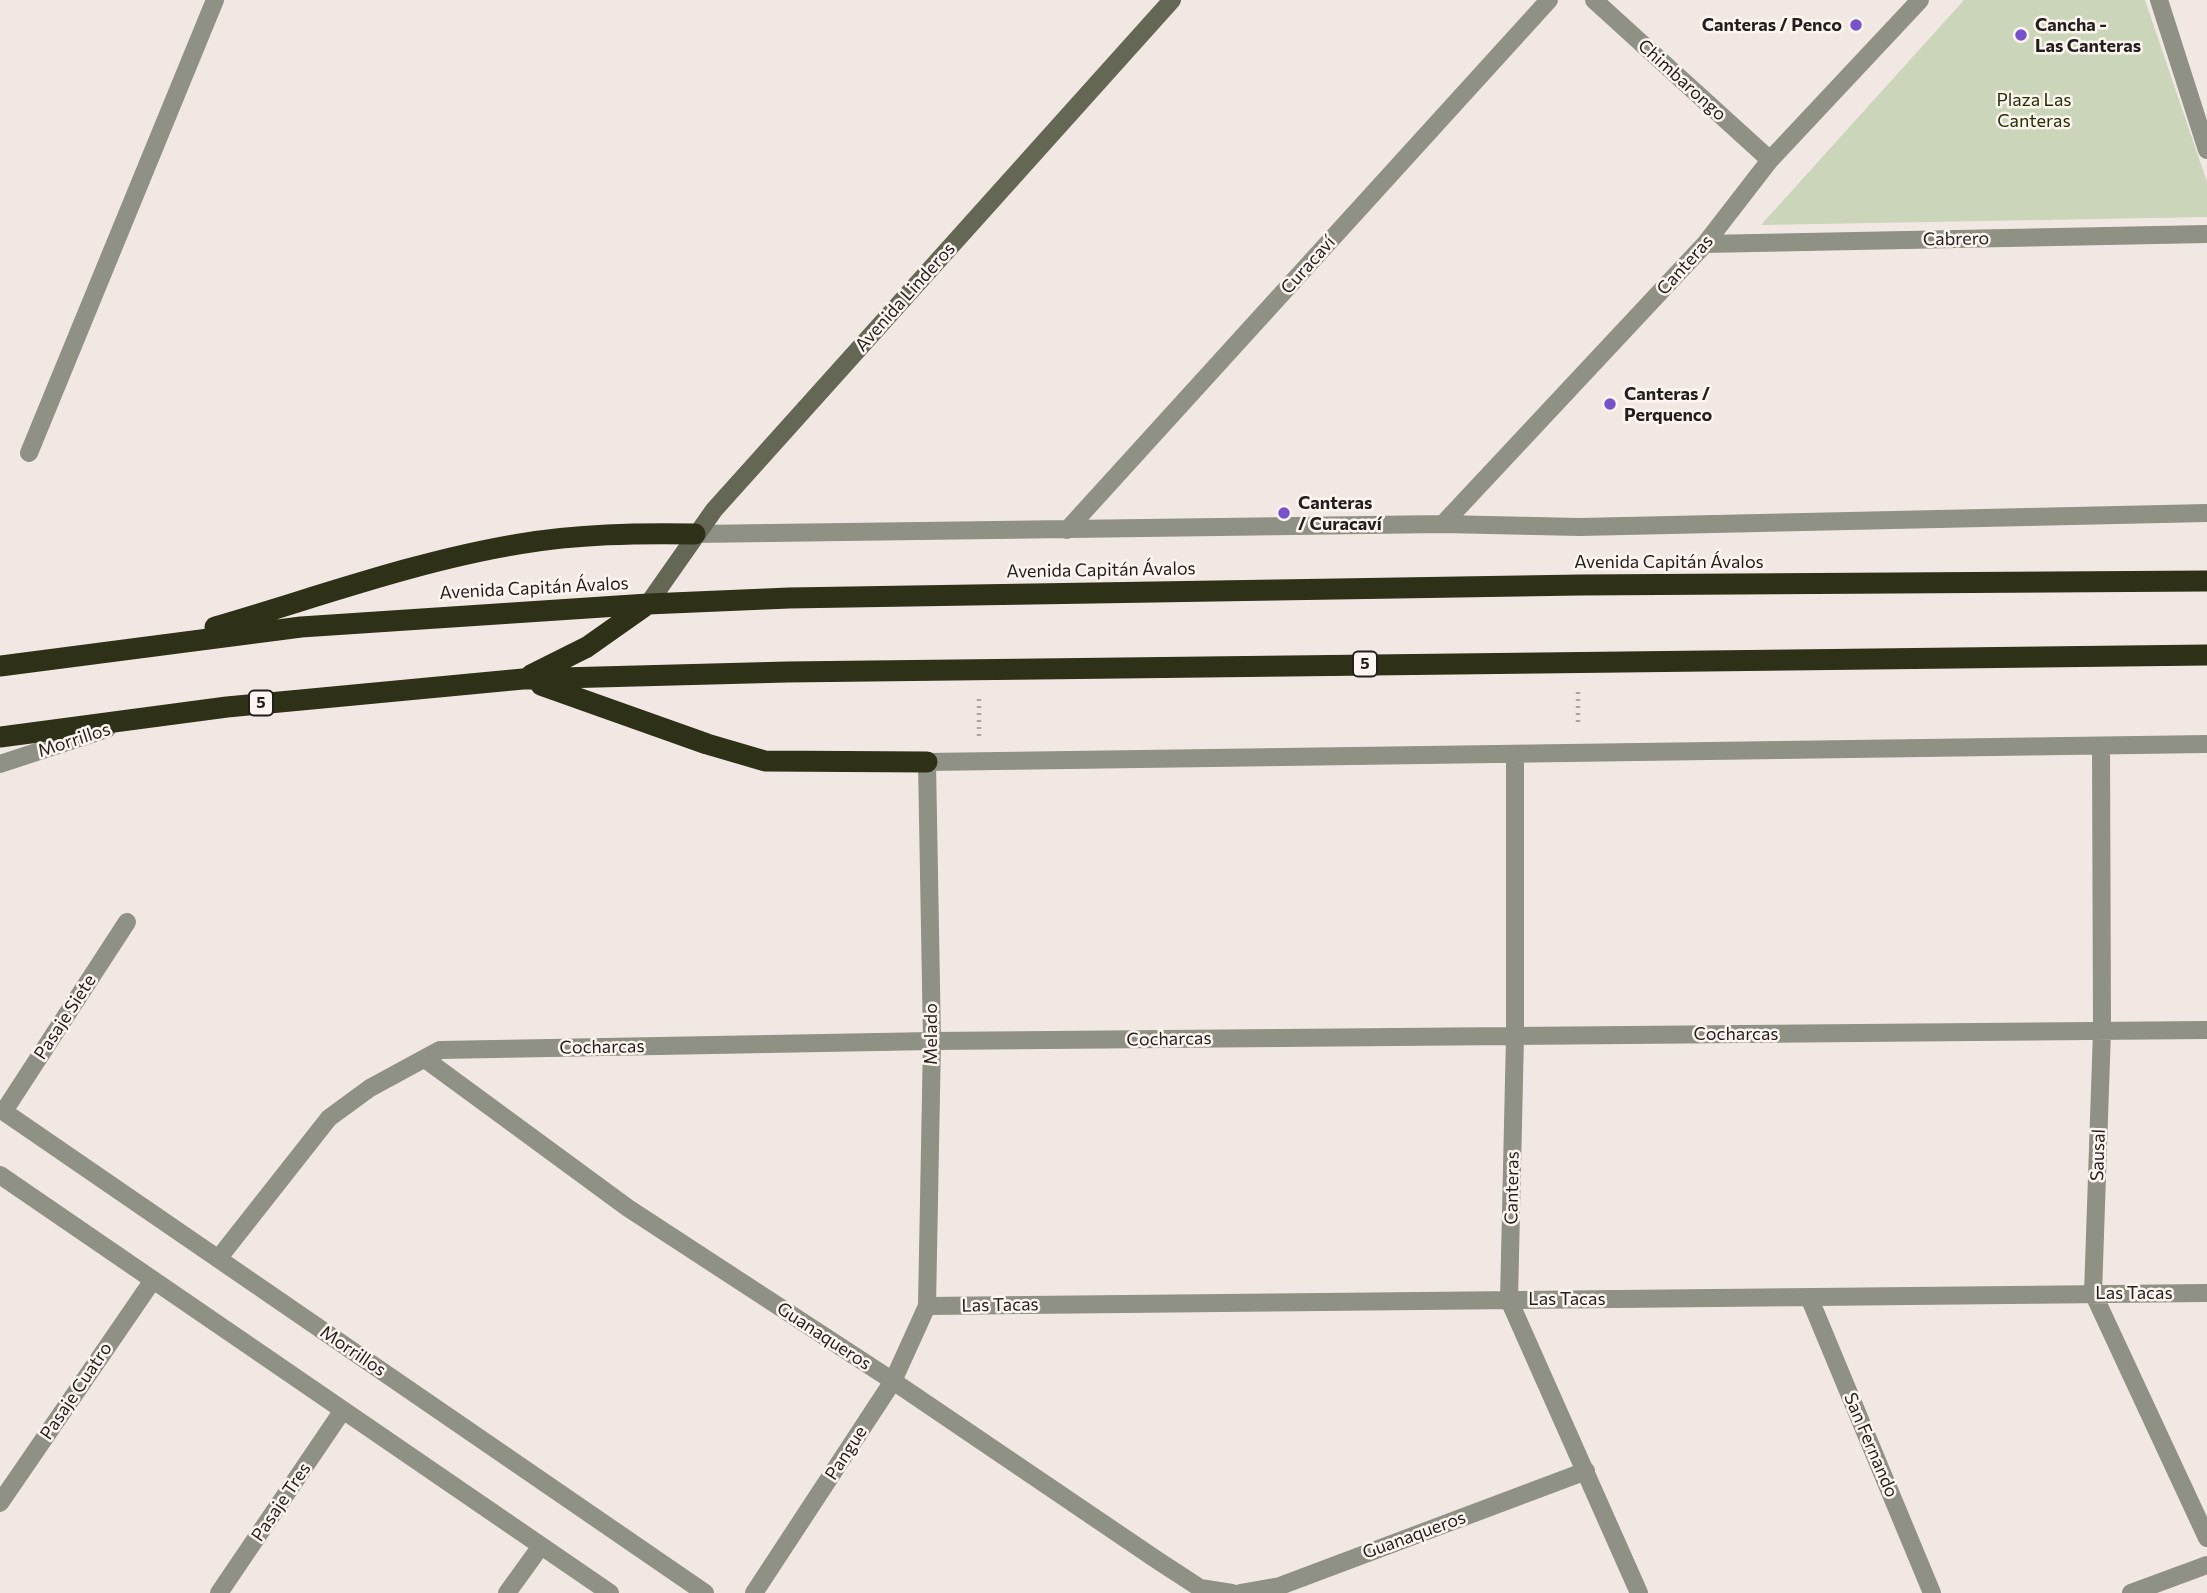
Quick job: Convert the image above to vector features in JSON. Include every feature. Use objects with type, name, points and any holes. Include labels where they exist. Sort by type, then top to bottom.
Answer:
[{"type":"highway","points":[[160,643],[403,572],[517,544],[572,537],[695,534]]},
{"type":"highway","name":"Avenida Capitán Ávalos","points":[[0,666],[160,643],[415,618],[789,598],[1566,586],[2207,581]]},
{"type":"highway","points":[[523,679],[587,647],[648,604]]},
{"type":"highway","name":"5","points":[[0,737],[148,716],[523,679],[788,672],[2207,655]]},
{"type":"highway","points":[[523,679],[589,699],[707,744],[765,761],[927,762]]},
{"type":"street","points":[[29,453],[215,0]]},
{"type":"street","name":"Avenida Linderos","points":[[648,604],[695,534],[1172,0]]},
{"type":"street","name":"Curacaví","points":[[1067,530],[1549,0]]},
{"type":"street","name":"Chimbarongo","points":[[1594,0],[1770,160]]},
{"type":"street","name":"Canteras","points":[[1443,524],[1705,244],[1770,160],[1920,0]]},
{"type":"street","points":[[2159,0],[2207,150]]},
{"type":"street","name":"Cabrero","points":[[1705,244],[2207,234]]},
{"type":"street","name":"Avenida Capitán Ávalos","points":[[695,534],[1443,524],[1580,527],[2207,513]]},
{"type":"street","name":"Morrillos","points":[[0,764],[148,716]]},
{"type":"street","points":[[927,762],[1515,756],[2207,744]]},
{"type":"street","name":"Sausal","points":[[2101,746],[2102,1031],[2092,1293],[2207,1538]]},
{"type":"street","name":"Canteras","points":[[1515,756],[1515,1036],[1509,1300],[1639,1593]]},
{"type":"street","name":"Melado","points":[[927,762],[932,1041],[927,1306]]},
{"type":"street","name":"Pasaje Siete","points":[[2,1110],[127,922]]},
{"type":"street","name":"Cocharcas","points":[[218,1259],[328,1118],[370,1088],[440,1051],[932,1041],[2207,1030]]},
{"type":"street","name":"Guanaqueros","points":[[425,1059],[628,1208],[893,1381],[1200,1588],[1232,1593]]},
{"type":"street","name":"Morrillos","points":[[2,1110],[705,1593]]},
{"type":"street","points":[[0,1175],[610,1593]]},
{"type":"street","name":"Pasaje Cuatro","points":[[0,1503],[153,1280]]},
{"type":"street","name":"Las Tacas","points":[[927,1306],[2207,1293]]},
{"type":"street","name":"San Fernando","points":[[1809,1297],[1932,1593]]},
{"type":"street","name":"Pangue","points":[[754,1593],[893,1381],[927,1306]]},
{"type":"street","name":"Pasaje Tres","points":[[219,1593],[343,1410]]},
{"type":"street","name":"Guanaqueros","points":[[1240,1593],[1280,1586],[1586,1471]]},
{"type":"street","points":[[508,1593],[541,1546]]},
{"type":"street","points":[[2131,1593],[2207,1565]]},
{"type":"path","points":[[1578,683],[1578,722]]},
{"type":"path","points":[[979,695],[979,734]]},
{"type":"green space","name":"Plaza Las Canteras","points":[[1964,0],[2145,0],[2207,182],[2207,217],[1761,225]]},
{"type":"place","name":"Canteras / Penco","points":[[1856,25]]},
{"type":"place","name":"Cancha - Las Canteras","points":[[2021,35]]},
{"type":"place","name":"Canteras / Perquenco","points":[[1610,404]]},
{"type":"place","name":"Canteras / Curacaví","points":[[1284,513]]}]
